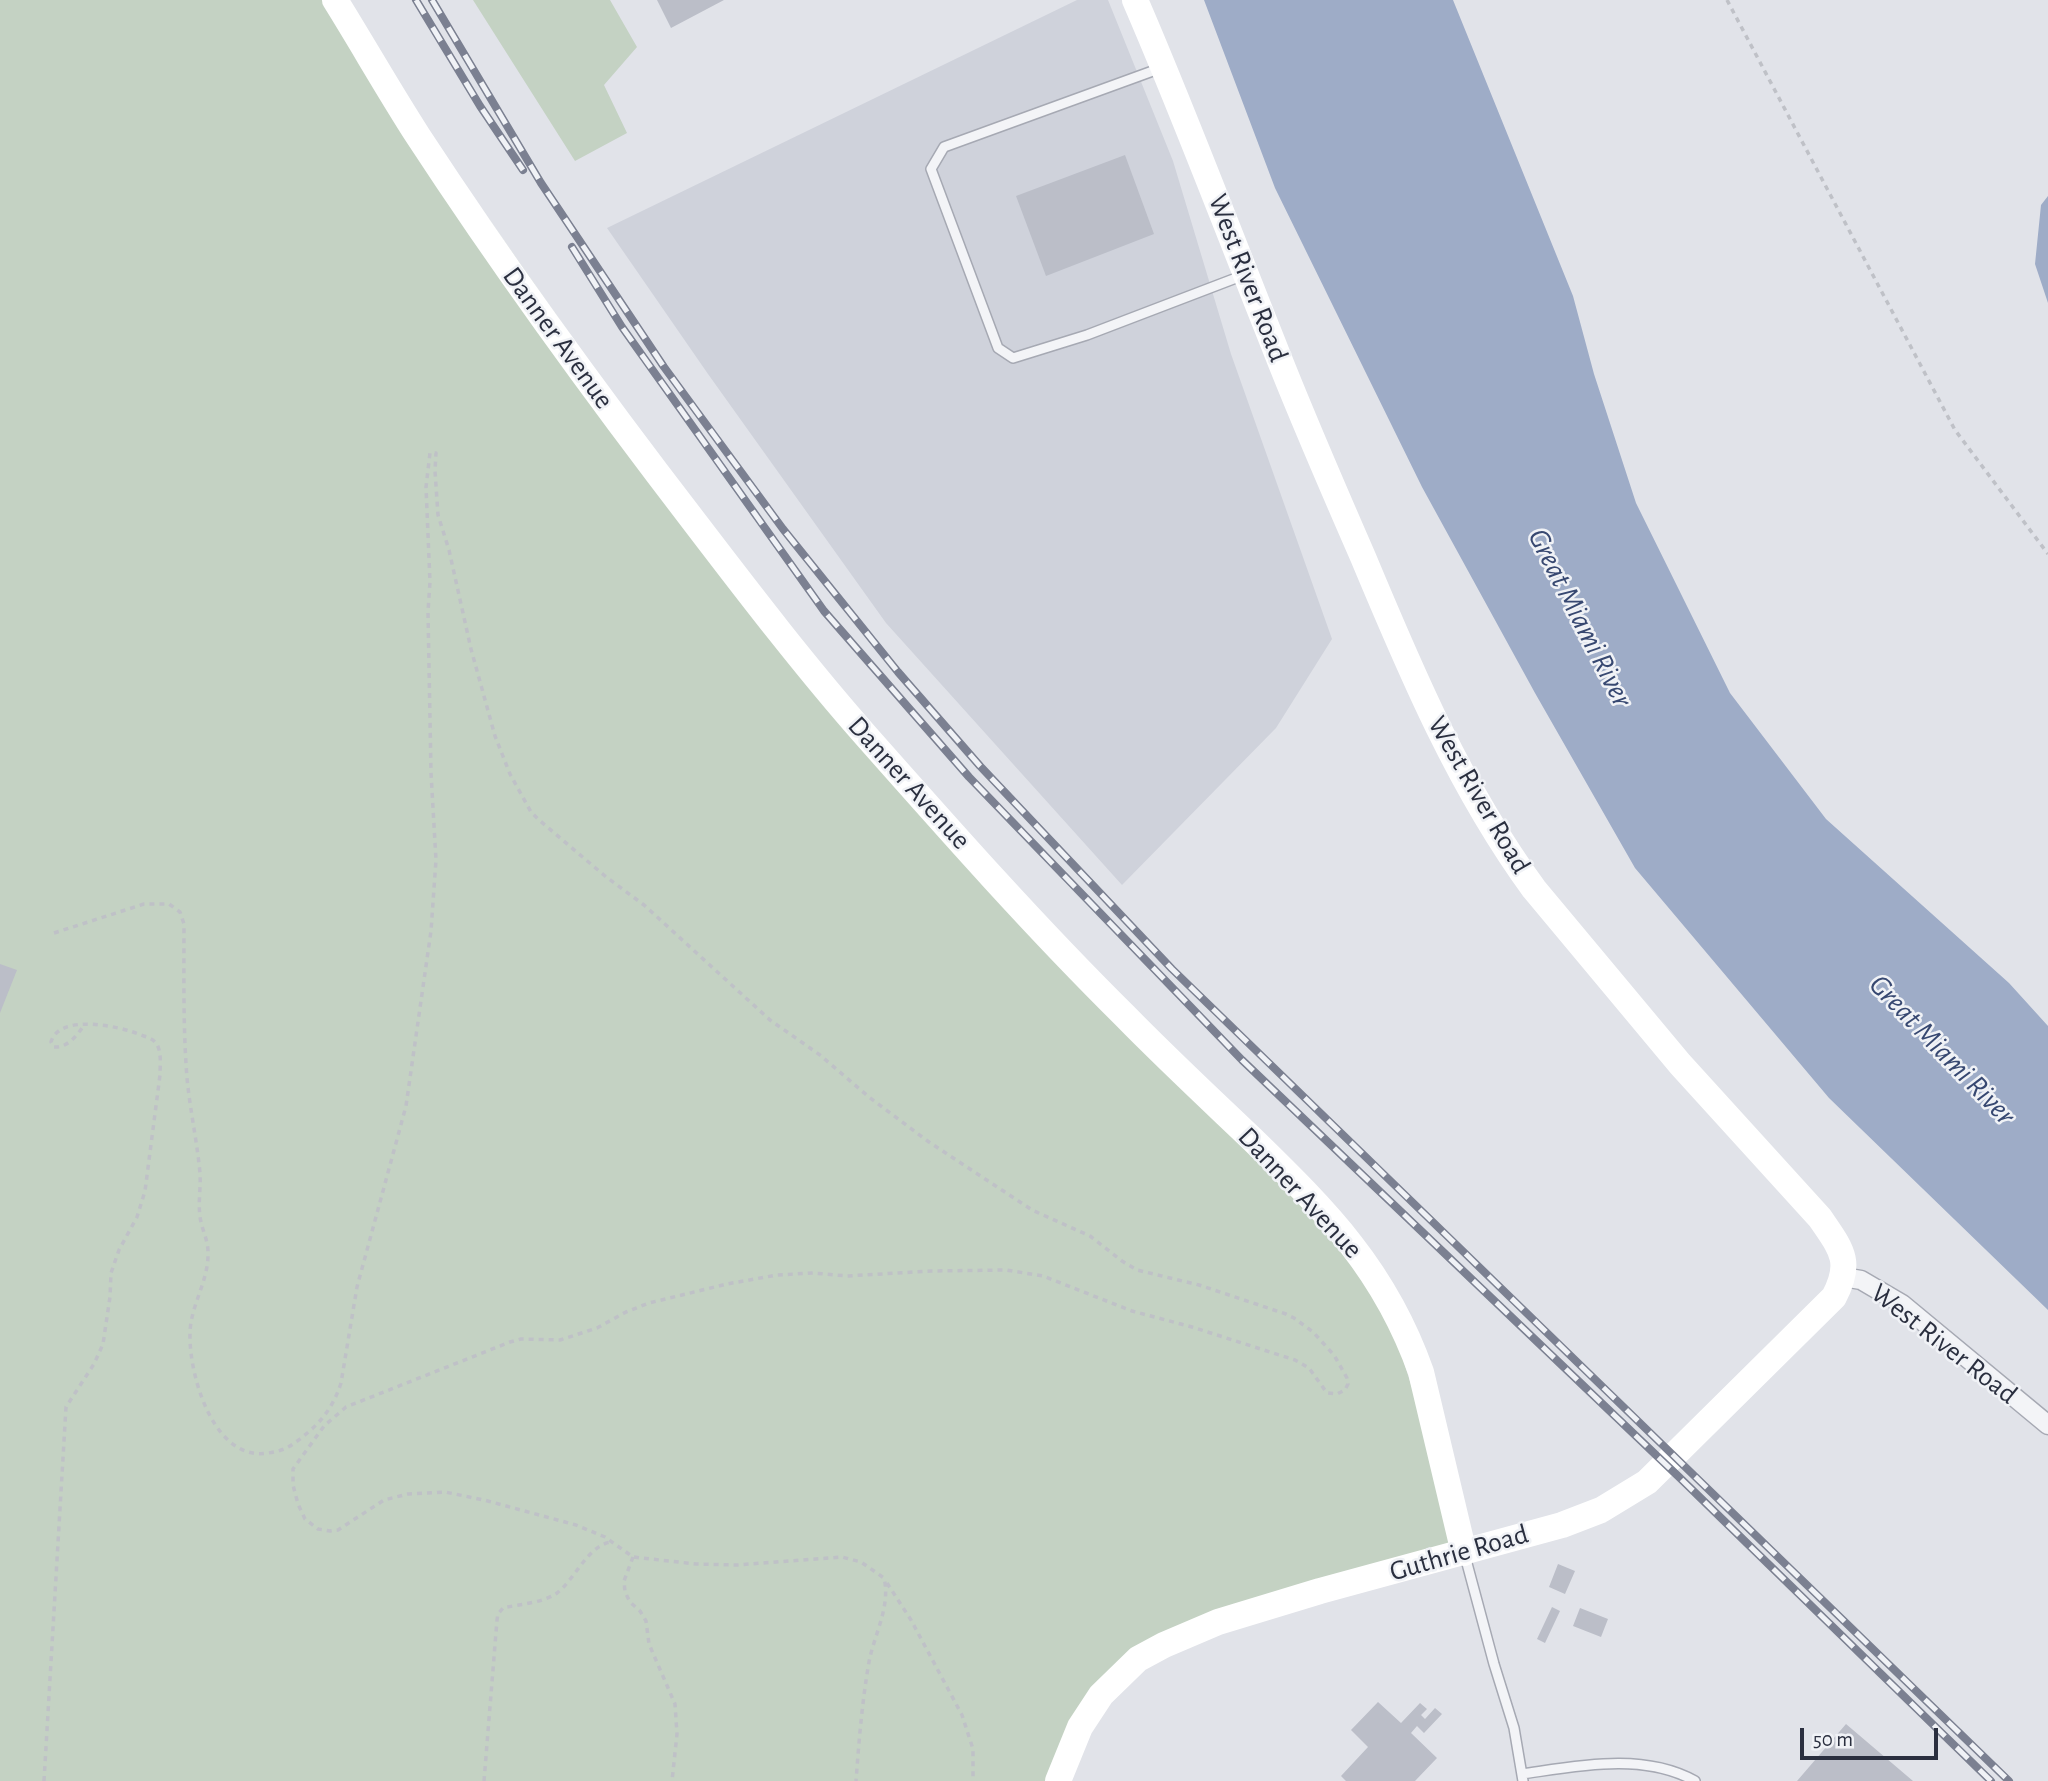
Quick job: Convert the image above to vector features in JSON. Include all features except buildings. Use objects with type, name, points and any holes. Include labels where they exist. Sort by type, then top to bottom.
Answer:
[{"type":"street","name":"Danner Avenue","points":[[335,0],[416,134],[489,242],[633,442],[774,625],[863,732],[1014,901],[1123,1015],[1308,1194],[1347,1238],[1380,1286],[1410,1343],[1421,1372],[1464,1552]]},
{"type":"street","name":"West River Road","points":[[1135,0],[1316,449],[1394,631],[1444,740],[1488,821],[1534,890],[1635,1013],[1820,1218],[1839,1246],[1843,1277],[1861,1280],[1902,1304],[2048,1426]]},
{"type":"street","name":"Guthrie Road","points":[[1058,1781],[1072,1744],[1090,1710],[1113,1681],[1138,1659],[1173,1641],[1218,1622],[1320,1591],[1562,1525],[1601,1510],[1647,1482],[1834,1297],[1843,1277]]},
{"type":"lane","points":[[1163,67],[944,147],[931,169],[998,348],[1013,358],[1087,335],[1246,274]]},
{"type":"lane","points":[[1464,1552],[1514,1728],[1523,1778],[1588,1765],[1622,1763],[1682,1774],[1690,1780]]},
{"type":"path","points":[[1727,0],[1955,430],[2048,554]]},
{"type":"path","points":[[54,933],[144,904],[169,904],[180,912],[184,924],[187,1080],[200,1176],[200,1215],[209,1254],[190,1325],[191,1354],[208,1412],[220,1432],[242,1451],[252,1454],[275,1452],[289,1447],[318,1422],[337,1396],[357,1287],[400,1135],[411,1077],[431,931],[436,860],[431,773],[428,612],[430,582],[426,487],[430,453],[436,453],[438,515],[495,736],[510,774],[539,820],[596,869],[645,905],[762,1014],[820,1055],[869,1097],[929,1142],[1032,1210],[1090,1236],[1128,1265],[1286,1314],[1304,1324],[1334,1355],[1348,1384],[1346,1390],[1332,1395],[1323,1389],[1309,1368],[1295,1360],[1192,1326],[1132,1311],[1032,1273],[974,1270],[855,1276],[813,1273],[777,1275],[649,1303],[597,1328],[561,1340],[521,1339],[346,1407],[324,1426],[293,1469],[295,1494],[301,1512],[310,1524],[323,1530],[338,1530],[384,1500],[408,1494],[446,1492],[576,1525],[595,1532],[633,1557],[727,1565],[842,1557],[861,1562],[884,1578],[911,1620],[962,1715],[972,1749],[973,1781]]},
{"type":"path","points":[[44,1781],[66,1407],[101,1350],[111,1273],[144,1198],[160,1066],[158,1048],[152,1039],[120,1027],[100,1024],[68,1026],[61,1029],[51,1042],[54,1046],[64,1046],[84,1026]]},
{"type":"path","points":[[484,1781],[497,1620],[500,1611],[552,1596],[565,1586],[599,1546],[611,1542]]},
{"type":"path","points":[[633,1557],[624,1581],[625,1592],[646,1621],[649,1644],[674,1704],[677,1734],[672,1781]]},
{"type":"path","points":[[856,1781],[862,1707],[872,1646],[886,1600],[884,1578]]},
{"type":"shaded area","points":[[1077,0],[1108,0],[1173,161],[1231,354],[1332,639],[1276,728],[1122,885],[886,623],[607,228]]},
{"type":"green space","points":[[0,0],[335,0],[774,625],[1380,1286],[1464,1553],[1138,1659],[1058,1781],[0,1781]]},
{"type":"green space","points":[[473,0],[610,0],[637,47],[604,85],[627,133],[575,161]]},
{"type":"water","name":"Great Miami River","points":[[1204,0],[1453,0],[1573,296],[1594,374],[1636,503],[1730,693],[1826,819],[2009,983],[2048,1026],[2048,1310],[1829,1098],[1635,868],[1422,487],[1275,188]]},
{"type":"water","points":[[2048,196],[2048,303],[2035,264],[2041,205]]},
{"type":"railway","points":[[416,0],[480,106],[523,170]]},
{"type":"railway","points":[[432,0],[541,183],[664,367],[783,529],[898,672],[980,766],[1172,969],[2009,1781]]},
{"type":"railway","points":[[572,247],[622,327],[824,611],[969,777],[1242,1060],[1679,1477],[1991,1781]]}]
